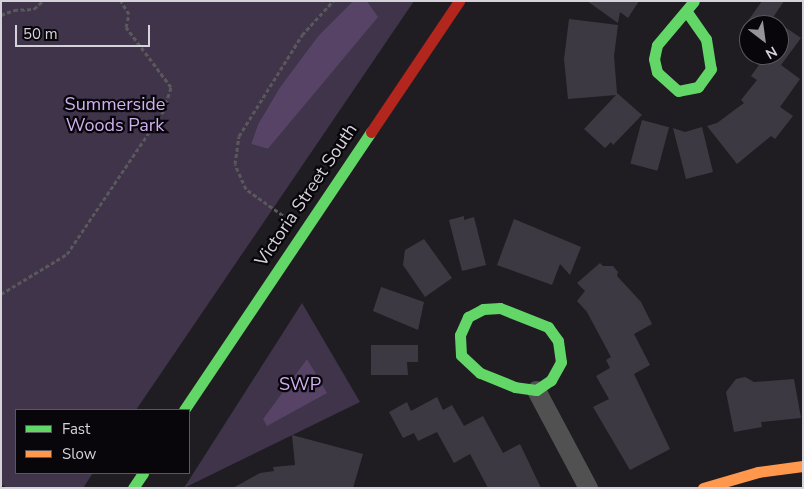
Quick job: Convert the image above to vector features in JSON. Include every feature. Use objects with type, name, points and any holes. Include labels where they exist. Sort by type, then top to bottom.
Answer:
[{"type":"street","name":"Victoria Street South","points":[[185,409],[303,229],[459,1]]},
{"type":"street","points":[[687,12],[706,39],[711,69],[698,87],[678,91],[657,72],[654,59],[657,45],[687,12],[694,1]]},
{"type":"street","points":[[500,308],[548,327],[558,341],[561,362],[551,380],[536,390],[515,387],[480,373],[461,355],[460,335],[468,317],[483,309],[500,308]]},
{"type":"street","points":[[536,390],[588,488]]},
{"type":"street","points":[[703,488],[758,472],[803,466]]},
{"type":"street","points":[[133,488],[142,474]]},
{"type":"path","points":[[1,15],[14,10],[34,9],[43,1]]},
{"type":"path","points":[[1,294],[67,254],[164,110],[171,87],[126,27],[129,14],[121,1]]},
{"type":"path","points":[[303,229],[246,189],[235,164],[239,136],[302,35],[333,1]]},
{"type":"green space","name":"Summerside Woods Park","points":[[1,1],[353,1],[318,36],[280,87],[258,124],[251,144],[268,149],[377,17],[367,1],[414,1],[137,409],[15,409],[15,474],[92,474],[83,488],[7,488],[1,484]]},
{"type":"green space","name":"SWP","points":[[302,303],[360,402],[184,488]]},
{"type":"shaded area","points":[[353,1],[367,1],[378,17],[268,149],[251,144],[258,124],[280,87],[318,36]]},
{"type":"shaded area","points":[[307,359],[327,393],[267,426],[263,419]]},
{"type":"building","points":[[587,1],[639,1],[628,18],[620,12],[618,23]]},
{"type":"building","points":[[762,1],[784,1],[775,15],[752,15]]},
{"type":"building","points":[[569,19],[618,25],[614,56],[617,93],[642,115],[613,145],[611,142],[605,148],[584,129],[616,95],[568,99],[564,59]]},
{"type":"building","points":[[789,30],[801,38],[789,54]]},
{"type":"building","points":[[759,65],[781,65],[800,79],[780,107],[793,116],[775,139],[771,136],[737,164],[707,126],[717,123],[744,103],[741,100],[757,80],[751,76]]},
{"type":"building","points":[[642,120],[669,127],[657,171],[630,163]]},
{"type":"building","points":[[702,127],[713,172],[686,179],[673,128],[685,132]]},
{"type":"building","points":[[464,216],[464,220],[474,217],[486,265],[462,271],[449,220]]},
{"type":"building","points":[[514,219],[581,247],[570,275],[560,264],[552,285],[497,265]]},
{"type":"building","points":[[424,239],[452,278],[425,297],[403,265],[405,250]]},
{"type":"building","points":[[600,263],[603,266],[613,266],[618,272],[617,276],[641,302],[652,324],[634,334],[650,365],[634,374],[670,449],[630,470],[593,407],[609,399],[596,376],[610,368],[606,360],[611,357],[587,312],[577,301],[585,291],[577,283]]},
{"type":"building","points":[[381,287],[424,302],[418,330],[373,311]]},
{"type":"building","points":[[371,345],[418,345],[418,362],[407,362],[408,375],[371,375]]},
{"type":"building","points":[[745,377],[754,382],[794,379],[801,418],[761,422],[762,427],[734,432],[726,392],[736,379]]},
{"type":"building","points":[[437,397],[443,410],[452,405],[464,426],[483,416],[503,453],[520,444],[541,488],[488,488],[470,454],[454,463],[437,432],[418,441],[414,433],[403,438],[389,412],[407,402],[411,411]]},
{"type":"building","points":[[292,435],[363,454],[353,488],[233,488],[260,473],[274,471],[273,467],[295,465]]},
{"type":"traffic: fast","points":[[687,12],[706,39],[711,69],[698,87],[678,91],[657,72],[654,59],[657,45],[694,1]]},
{"type":"traffic: fast","points":[[185,409],[371,132]]},
{"type":"traffic: fast","points":[[500,308],[548,327],[558,341],[561,362],[551,380],[536,390],[515,387],[480,373],[461,355],[460,335],[468,317],[483,309],[500,308]]},
{"type":"traffic: fast","points":[[133,488],[142,474]]},
{"type":"traffic: slow","points":[[703,488],[758,472],[803,466]]},
{"type":"traffic: jam","points":[[371,132],[459,1]]}]
